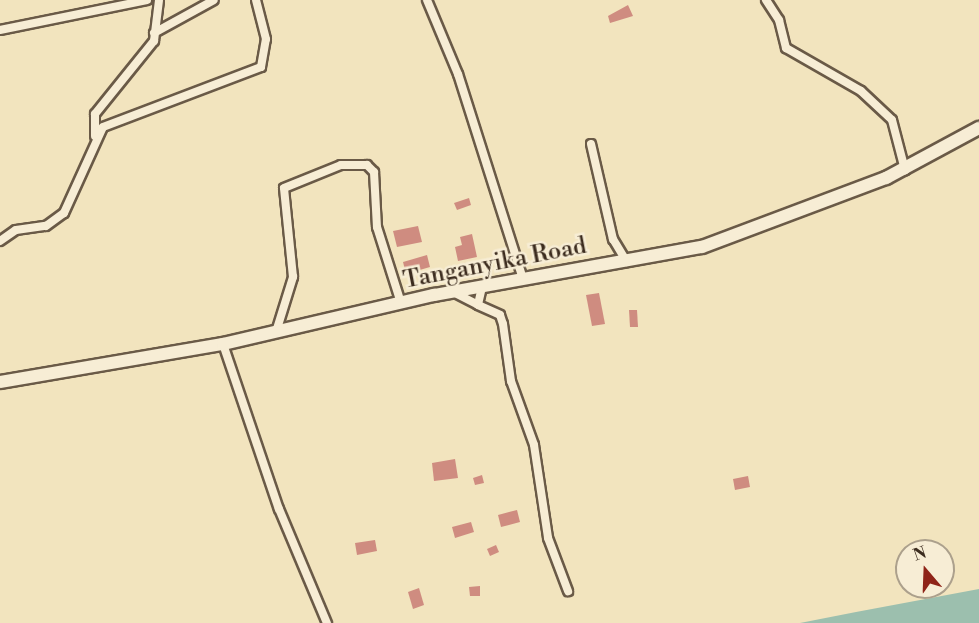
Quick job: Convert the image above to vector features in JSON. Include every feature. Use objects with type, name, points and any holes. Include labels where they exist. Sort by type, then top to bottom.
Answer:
[{"type":"street","points":[[0,30],[147,0]]},
{"type":"street","points":[[0,240],[16,230],[46,226],[64,213],[95,136],[95,114],[147,54],[154,33],[159,0]]},
{"type":"street","points":[[154,33],[214,0]]},
{"type":"street","points":[[95,136],[135,113],[261,67],[266,39],[256,0]]},
{"type":"street","points":[[427,0],[458,74],[523,279]]},
{"type":"street","points":[[766,0],[779,20],[786,48],[861,92],[892,120],[904,170]]},
{"type":"street","name":"Tanganyika Road","points":[[0,382],[223,344],[453,292],[627,262],[747,233],[904,170],[979,128]]},
{"type":"street","points":[[591,144],[613,239],[627,262]]},
{"type":"street","points":[[276,333],[293,277],[284,188],[341,165],[367,165],[374,172],[378,227],[400,303]]},
{"type":"street","points":[[478,305],[482,287]]},
{"type":"street","points":[[453,292],[500,315],[511,381],[534,445],[548,538],[568,591]]},
{"type":"street","points":[[223,344],[279,509],[327,623]]},
{"type":"shaded area","points":[[979,589],[979,623],[800,623],[926,599],[955,599],[955,593]]},
{"type":"building","points":[[628,5],[633,16],[610,23],[608,16]]},
{"type":"building","points":[[469,198],[471,205],[457,210],[454,203]]},
{"type":"building","points":[[418,226],[422,242],[397,247],[393,231]]},
{"type":"building","points":[[472,234],[477,257],[458,261],[455,247],[462,245],[460,237]]},
{"type":"building","points":[[427,255],[430,267],[406,274],[403,262]]},
{"type":"building","points":[[599,293],[605,324],[592,326],[586,295]]},
{"type":"building","points":[[629,310],[637,310],[638,327],[630,327]]},
{"type":"building","points":[[455,459],[458,478],[434,481],[432,463]]},
{"type":"building","points":[[482,475],[484,483],[475,485],[473,478]]},
{"type":"building","points":[[748,476],[750,487],[735,490],[733,479]]},
{"type":"building","points":[[517,510],[520,522],[501,527],[498,515]]},
{"type":"building","points":[[471,522],[474,532],[455,538],[452,527]]},
{"type":"building","points":[[375,540],[377,551],[357,555],[355,543]]},
{"type":"building","points":[[496,545],[499,552],[490,556],[487,549]]},
{"type":"building","points":[[480,586],[480,596],[470,596],[469,587]]},
{"type":"building","points":[[419,588],[424,605],[413,609],[408,592]]}]
